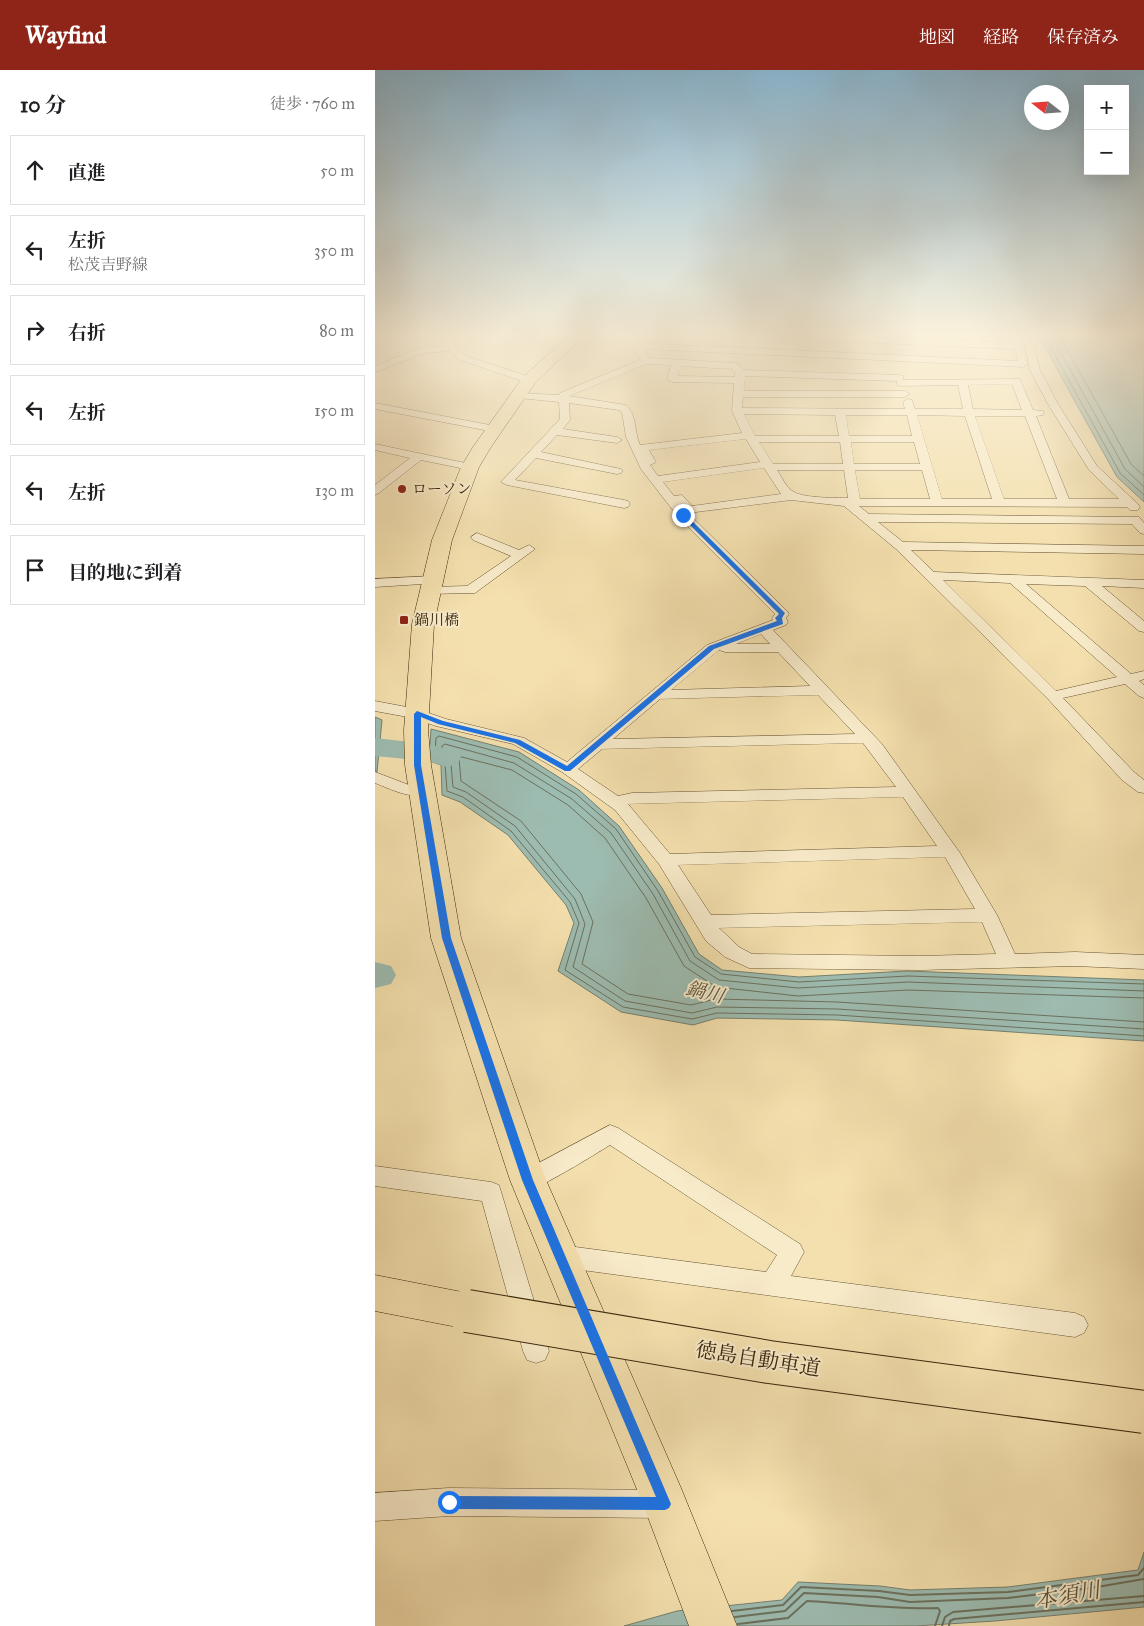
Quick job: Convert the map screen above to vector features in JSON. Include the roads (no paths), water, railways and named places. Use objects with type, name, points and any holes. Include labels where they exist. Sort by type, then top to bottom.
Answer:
[{"type":"main road","points":[[510,408],[470,467],[442,540],[423,624],[417,722],[420,778],[446,938],[528,1180],[665,1504],[710,1619]]},
{"type":"main road","name":"徳島自動車道","points":[[375,1293],[467,1311],[769,1362],[1144,1412]]},
{"type":"street","points":[[383,408],[495,429]]},
{"type":"street","points":[[565,408],[565,420],[507,482],[624,504]]},
{"type":"street","points":[[568,769],[712,648],[781,622],[779,618],[782,614],[683,515],[645,467],[631,437],[627,411],[624,408]]},
{"type":"street","points":[[737,408],[737,411],[750,437],[784,490],[791,496]]},
{"type":"street","points":[[911,408],[937,503]]},
{"type":"street","points":[[968,408],[999,503]]},
{"type":"street","points":[[1027,408],[1064,503]]},
{"type":"street","points":[[1055,408],[1093,468],[1144,515]]},
{"type":"street","points":[[737,411],[1046,413]]},
{"type":"street","points":[[840,412],[845,439],[851,502],[900,546],[1053,696],[1128,776],[1144,788]]},
{"type":"street","points":[[555,431],[617,440]]},
{"type":"street","points":[[919,438],[750,437],[642,448],[660,479],[689,510],[791,496],[831,502],[1130,503]]},
{"type":"street","points":[[375,447],[470,467]]},
{"type":"street","points":[[533,454],[617,471]]},
{"type":"street","points":[[375,491],[419,456]]},
{"type":"street","points":[[660,479],[769,466],[927,467]]},
{"type":"street","points":[[867,518],[1135,520],[1144,530]]},
{"type":"street","points":[[1023,519],[1033,548]]},
{"type":"street","points":[[375,583],[390,582],[470,590],[525,552],[477,537]]},
{"type":"street","points":[[900,546],[1144,550]]},
{"type":"street","points":[[930,576],[1015,581],[1144,584]]},
{"type":"street","points":[[1015,581],[1144,693]]},
{"type":"street","points":[[375,594],[390,582]]},
{"type":"street","points":[[1090,583],[1144,628]]},
{"type":"street","points":[[764,629],[876,747],[950,852],[987,915],[1009,961]]},
{"type":"street","points":[[712,648],[782,648]]},
{"type":"street","points":[[1053,696],[1144,675]]},
{"type":"street","points":[[656,694],[822,690]]},
{"type":"street","points":[[375,706],[417,722],[441,723],[518,741],[568,769],[621,806],[665,860],[706,922],[713,936],[732,952],[749,961],[920,963],[1075,959],[1144,962]]},
{"type":"street","points":[[598,744],[867,738]]},
{"type":"street","points":[[375,777],[407,790],[420,778]]},
{"type":"street","points":[[615,802],[632,798],[908,792]]},
{"type":"street","points":[[665,860],[950,852]]},
{"type":"street","points":[[706,922],[987,915]]},
{"type":"street","points":[[528,1180],[573,1157],[610,1134],[792,1252],[772,1284]]},
{"type":"street","points":[[375,1176],[491,1192],[537,1351]]},
{"type":"street","points":[[560,1256],[1075,1325]]},
{"type":"street","points":[[375,1507],[449,1502],[665,1504]]},
{"type":"water","points":[[1078,408],[1144,408],[1144,502],[1117,477]]},
{"type":"water","points":[[375,717],[382,720],[377,772],[375,771]]},
{"type":"water","points":[[431,729],[519,752],[579,790],[619,826],[662,888],[699,954],[722,970],[799,977],[907,971],[1144,980],[1144,1041],[837,1020],[717,1018],[693,1025],[621,1012],[558,971],[574,923],[566,905],[508,835],[460,802],[442,795],[441,765],[429,761]]},
{"type":"water","name":"本須川","points":[[1144,1552],[1144,1607],[995,1621],[915,1626],[624,1626],[677,1611],[782,1600],[798,1582],[880,1586],[910,1590],[1008,1587],[1138,1570]]},
{"type":"waterway","name":"鍋川","points":[[375,747],[428,753],[447,758]]},
{"type":"place","name":"ローソン","points":[[402,489]]},
{"type":"place","name":"鍋川橋","points":[[404,620]]}]
